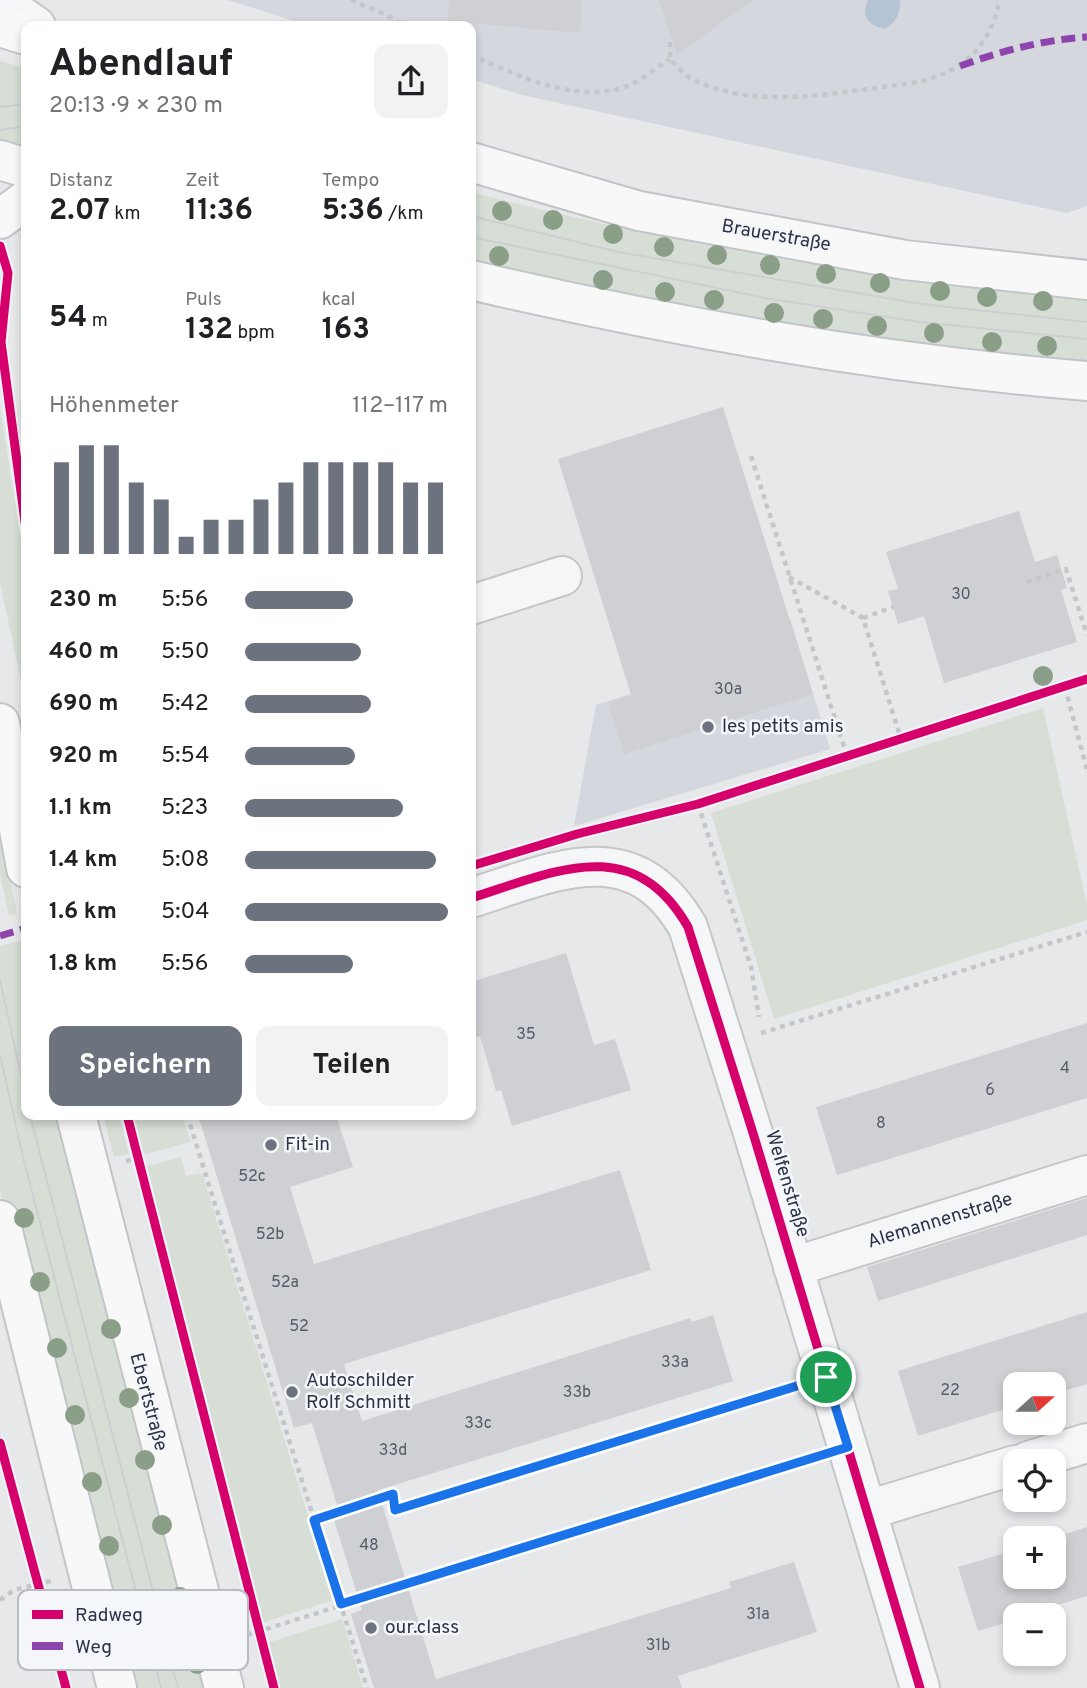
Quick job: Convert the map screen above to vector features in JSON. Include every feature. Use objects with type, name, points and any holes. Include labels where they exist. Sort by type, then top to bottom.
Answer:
[{"type":"main road","points":[[0,27],[21,33]]},
{"type":"main road","points":[[0,160],[21,166]]},
{"type":"main road","name":"Brauerstraße","points":[[476,163],[639,211],[905,260],[1087,280]]},
{"type":"main road","points":[[0,219],[21,204]]},
{"type":"main road","points":[[476,282],[575,304],[870,356],[1087,381]]},
{"type":"main road","points":[[0,723],[21,840]]},
{"type":"main road","name":"Ebertstraße","points":[[77,1120],[198,1590]]},
{"type":"main road","points":[[0,1220],[91,1590]]},
{"type":"main road","points":[[112,1670],[117,1688]]},
{"type":"main road","name":"Ebertstraße","points":[[219,1670],[224,1688]]},
{"type":"street","points":[[0,1],[29,21]]},
{"type":"street","points":[[476,603],[562,576]]},
{"type":"street","name":"Welfenstraße","points":[[476,896],[572,866],[598,865],[641,877],[659,888],[674,903],[688,927],[704,972],[920,1688]]},
{"type":"street","name":"Alemannenstraße","points":[[793,1267],[1087,1175]]},
{"type":"street","points":[[1066,1449],[1087,1443]]},
{"type":"street","points":[[867,1510],[1003,1469]]},
{"type":"path","points":[[351,0],[395,21]]},
{"type":"path","points":[[670,42],[670,59],[691,79],[722,91],[761,98],[912,83],[933,79],[960,66],[977,52],[991,32],[999,0]]},
{"type":"path","points":[[476,57],[529,80],[577,91],[619,89],[670,59]]},
{"type":"path","points":[[751,456],[847,756]]},
{"type":"path","points":[[1027,582],[1066,569],[1087,635]]},
{"type":"path","points":[[788,577],[863,618],[901,739]]},
{"type":"path","points":[[863,618],[893,607]]},
{"type":"path","points":[[1065,687],[1087,770]]},
{"type":"path","points":[[698,804],[751,967],[761,1034],[1087,932]]},
{"type":"path","points":[[189,1120],[367,1688]]},
{"type":"path","points":[[135,1147],[141,1172]]},
{"type":"path","points":[[314,1520],[393,1494],[395,1510],[826,1377]]},
{"type":"path","points":[[248,1635],[848,1447]]},
{"type":"path","points":[[34,1572],[39,1590]]},
{"type":"path","points":[[0,1600],[14,1590],[86,1573]]},
{"type":"path","points":[[256,1617],[262,1642]]},
{"type":"shaded area","points":[[228,0],[1087,0],[1087,206],[1067,213],[522,95],[476,81],[476,21],[293,21]]},
{"type":"shaded area","points":[[0,61],[21,67],[21,145],[0,139]]},
{"type":"shaded area","points":[[476,193],[622,228],[774,258],[902,278],[1087,299],[1087,362],[860,336],[684,309],[476,265]]},
{"type":"shaded area","points":[[0,406],[21,542],[21,681],[0,583]]},
{"type":"shaded area","name":"les petits amis","points":[[790,618],[830,749],[574,826],[596,705],[656,686],[649,662]]},
{"type":"shaded area","points":[[1043,708],[1087,905],[1087,920],[774,1019],[711,813]]},
{"type":"shaded area","points":[[0,829],[17,914],[9,916],[0,874]]},
{"type":"shaded area","points":[[21,941],[21,1120],[64,1120],[184,1590],[104,1590],[0,1192],[0,946]]},
{"type":"shaded area","points":[[104,1120],[120,1120],[129,1154],[114,1157]]},
{"type":"shaded area","points":[[133,1120],[184,1120],[191,1142],[142,1155]]},
{"type":"shaded area","points":[[181,1157],[186,1176],[202,1173],[334,1600],[261,1623],[144,1167]]},
{"type":"shaded area","points":[[342,1619],[363,1688],[279,1688],[267,1643]]},
{"type":"shaded area","points":[[124,1670],[204,1670],[209,1688],[129,1688]]},
{"type":"water","points":[[868,0],[900,0],[895,20],[885,29],[870,23],[865,11]]},
{"type":"building","points":[[449,0],[582,0],[580,33],[476,24],[476,21],[448,21]]},
{"type":"building","points":[[659,0],[753,0],[677,55]]},
{"type":"building","points":[[723,407],[813,694],[624,754],[608,702],[631,695],[558,459]]},
{"type":"building","points":[[1019,511],[1035,562],[1057,555],[1067,588],[1061,590],[1077,642],[944,683],[924,616],[898,624],[888,591],[898,589],[886,552]]},
{"type":"building","points":[[566,953],[594,1045],[615,1039],[631,1090],[512,1126],[501,1090],[496,1091],[480,1036],[476,1037],[476,980]]},
{"type":"building","points":[[1087,1023],[1087,1098],[837,1175],[816,1107]]},
{"type":"building","points":[[200,1120],[338,1120],[353,1167],[290,1187],[314,1264],[620,1170],[651,1270],[344,1364],[362,1421],[690,1318],[692,1322],[713,1315],[733,1381],[378,1490],[436,1679],[731,1588],[729,1582],[794,1562],[817,1632],[678,1676],[682,1688],[374,1688],[351,1614],[362,1610],[334,1520],[341,1518],[312,1423],[294,1428]]},
{"type":"building","points":[[1087,1198],[1087,1235],[878,1301],[867,1267]]},
{"type":"building","points":[[1087,1312],[1087,1384],[1066,1390],[1066,1372],[1003,1372],[1003,1410],[918,1436],[898,1371]]},
{"type":"building","points":[[1087,1527],[1087,1596],[1064,1603],[1003,1603],[1003,1624],[978,1631],[958,1567],[1003,1554],[1003,1589],[1066,1589],[1066,1534]]},
{"type":"tram line","points":[[0,107],[21,105]]},
{"type":"tram line","points":[[0,130],[21,127]]},
{"type":"tram line","points":[[476,217],[618,252],[921,304],[1087,322]]},
{"type":"tram line","points":[[476,238],[765,298],[920,322],[1087,339]]},
{"type":"tram line","points":[[0,980],[21,1075]]},
{"type":"tram line","points":[[0,1055],[24,1161],[136,1590]]},
{"type":"tram line","points":[[31,1120],[153,1590]]},
{"type":"tram line","points":[[156,1670],[161,1688]]},
{"type":"tram line","points":[[173,1670],[178,1688]]},
{"type":"marked path","points":[[960,66],[1022,47],[1087,37]]},
{"type":"marked path","points":[[0,936],[21,930]]},
{"type":"cycle path","points":[[0,246],[8,273],[1,342],[21,492]]},
{"type":"cycle path","points":[[476,864],[577,834],[698,804],[1087,679]]},
{"type":"cycle path","points":[[476,896],[562,870],[590,867],[617,869],[643,878],[666,897],[688,927],[753,1133],[920,1688]]},
{"type":"cycle path","points":[[128,1120],[274,1688]]},
{"type":"cycle path","points":[[0,1443],[40,1590]]},
{"type":"cycle path","points":[[61,1670],[66,1688]]},
{"type":"place","name":"les petits amis","points":[[708,727]]},
{"type":"place","name":"Fit-in","points":[[271,1145]]},
{"type":"place","name":"Autoschilder Rolf Schmitt","points":[[292,1392]]},
{"type":"place","name":"our.class","points":[[371,1628]]},
{"type":"route","points":[[826,1377],[848,1447],[341,1604],[314,1520],[393,1494],[395,1510],[826,1377]]}]
